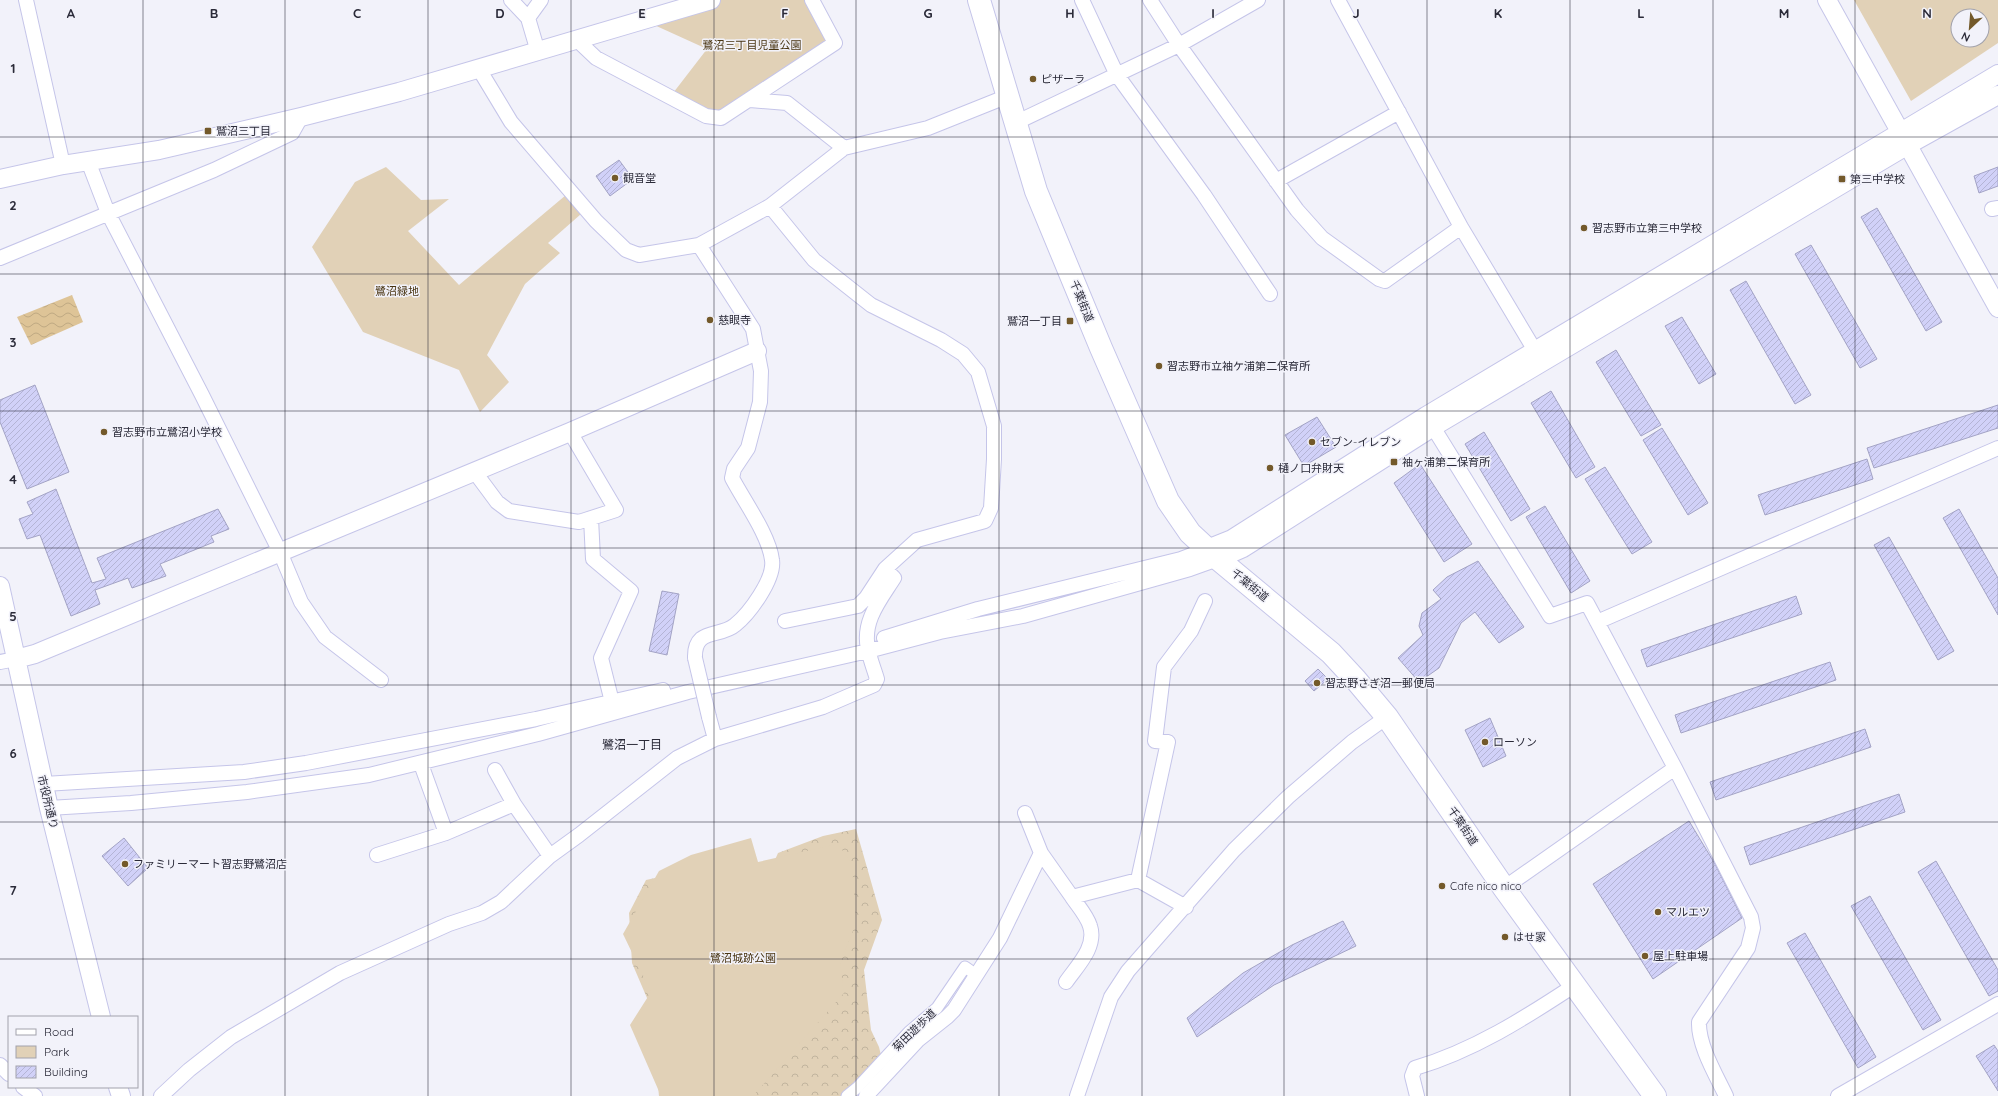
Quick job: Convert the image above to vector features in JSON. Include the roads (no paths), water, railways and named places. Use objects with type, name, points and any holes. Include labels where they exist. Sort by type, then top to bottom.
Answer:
[{"type":"highway","name":"千葉街道","points":[[979,0],[1036,191],[1162,490],[1190,533],[1331,653],[1387,717],[1504,888],[1655,1096]]},
{"type":"street","points":[[26,0],[63,165]]},
{"type":"street","points":[[511,0],[528,18],[538,52]]},
{"type":"street","points":[[528,18],[541,0]]},
{"type":"street","points":[[0,179],[63,165],[159,150],[301,117],[399,92],[711,0]]},
{"type":"street","points":[[576,39],[596,58],[706,116],[722,118],[835,43],[812,0]]},
{"type":"street","points":[[1082,0],[1117,75],[1204,195],[1270,294]]},
{"type":"street","points":[[1150,0],[1179,45],[1276,181],[1297,210],[1322,238],[1379,279],[1385,281],[1461,227]]},
{"type":"street","points":[[1015,123],[1179,45],[1258,0]]},
{"type":"street","points":[[1338,0],[1461,227],[1539,357]]},
{"type":"street","points":[[1826,0],[1998,308]]},
{"type":"street","points":[[479,69],[511,122],[596,220],[626,250],[639,254],[699,245],[770,206],[844,148],[928,128],[1008,96]]},
{"type":"street","points":[[44,784],[244,772],[291,765],[536,719],[868,647],[1023,616],[1190,569],[1213,554],[1243,548],[1430,422],[1904,139],[1998,74]]},
{"type":"street","points":[[1904,139],[1998,95]]},
{"type":"street","points":[[750,100],[787,103],[844,148]]},
{"type":"street","points":[[1276,181],[1399,112]]},
{"type":"street","points":[[0,258],[214,170],[292,133],[301,117]]},
{"type":"street","points":[[88,161],[108,213],[202,395],[280,552],[301,602],[325,637],[382,680]]},
{"type":"street","points":[[770,206],[814,260],[871,305],[941,340],[963,354],[978,372],[994,426],[994,459],[991,508],[985,521],[917,540],[885,569],[866,598],[858,606],[785,621]]},
{"type":"street","points":[[699,245],[753,329],[761,371],[760,402],[748,448],[734,469],[732,478],[769,544],[773,562],[771,573],[762,593],[735,626],[709,634],[701,640],[695,649],[695,658],[715,739]]},
{"type":"street","points":[[8,660],[35,654],[570,432],[757,351]]},
{"type":"street","points":[[1430,422],[1550,616],[1587,603],[1675,768],[1751,917],[1753,928],[1748,948],[1698,1022],[1698,1030],[1702,1042],[1726,1096]]},
{"type":"street","points":[[474,471],[497,502],[509,511],[579,522],[616,510],[570,432]]},
{"type":"street","points":[[1597,622],[1998,448]]},
{"type":"street","points":[[591,518],[593,559],[631,591],[601,658],[612,702]]},
{"type":"street","points":[[161,1096],[189,1070],[231,1037],[340,973],[449,924],[482,913],[501,902],[550,856],[677,758],[715,739],[823,707],[874,685],[876,679],[866,632],[872,612],[894,578],[885,569]]},
{"type":"street","name":"市役所通り","points":[[0,586],[8,660],[44,784],[101,1016]]},
{"type":"street","points":[[1138,880],[1168,742],[1155,741],[1164,667],[1191,631],[1205,601]]},
{"type":"street","points":[[49,808],[131,803],[247,792],[369,775],[421,764],[538,734],[688,692],[868,647]]},
{"type":"street","points":[[1077,1096],[1111,997],[1128,971],[1186,907],[1234,850],[1288,797],[1352,742],[1387,717]]},
{"type":"street","points":[[421,764],[446,833]]},
{"type":"street","points":[[1504,888],[1675,768]]},
{"type":"street","points":[[495,770],[514,804],[550,856]]},
{"type":"street","points":[[377,855],[446,833],[514,804]]},
{"type":"street","points":[[1025,813],[1041,853],[1072,897],[1090,926],[1092,938],[1091,946],[1066,982]]},
{"type":"street","points":[[866,1096],[918,1040],[948,1017],[1000,938],[1041,853]]},
{"type":"street","points":[[1072,897],[1138,880],[1186,907]]},
{"type":"street","name":"菊田遊歩道","points":[[847,1096],[858,1087],[909,1032],[937,1008],[965,967],[975,974]]},
{"type":"street","points":[[1417,1096],[1412,1076],[1415,1068],[1439,1061],[1494,1035],[1575,985]]},
{"type":"street","points":[[1838,1096],[1998,1004]]},
{"type":"street","points":[[0,1065],[8,1073]]},
{"type":"street","points":[[24,1088],[35,1096]]},
{"type":"water","points":[[72,295],[83,322],[31,345],[17,317]]},
{"type":"place","name":"ピザーラ","points":[[1033,79]]},
{"type":"place","name":"鷲沼三丁目","points":[[208,131]]},
{"type":"place","name":"観音堂","points":[[615,178]]},
{"type":"place","name":"第三中学校","points":[[1842,179]]},
{"type":"place","name":"習志野市立第三中学校","points":[[1584,228]]},
{"type":"place","name":"慈眼寺","points":[[710,320]]},
{"type":"place","name":"鷲沼一丁目","points":[[1070,321]]},
{"type":"place","name":"習志野市立袖ケ浦第二保育所","points":[[1159,366]]},
{"type":"place","name":"習志野市立鷺沼小学校","points":[[104,432]]},
{"type":"place","name":"セブン-イレブン","points":[[1312,442]]},
{"type":"place","name":"袖ヶ浦第二保育所","points":[[1394,462]]},
{"type":"place","name":"樋ノ口弁財天","points":[[1270,468]]},
{"type":"place","name":"習志野さぎ沼一郵便局","points":[[1317,683]]},
{"type":"place","name":"ローソン","points":[[1485,742]]},
{"type":"place","name":"ファミリーマート習志野鷺沼店","points":[[125,864]]},
{"type":"place","name":"Cafe nico nico","points":[[1442,886]]},
{"type":"place","name":"マルエツ","points":[[1658,912]]},
{"type":"place","name":"はせ家","points":[[1505,937]]},
{"type":"place","name":"屋上駐車場","points":[[1645,956]]},
{"type":"district","name":"鷺沼一丁目","points":[[632,744]]},
{"type":"park label","name":"鷺沼三丁目児童公園","points":[[752,45]]},
{"type":"park label","name":"鷺沼緑地","points":[[397,291]]},
{"type":"park label","name":"鷺沼城跡公園","points":[[743,958]]}]
